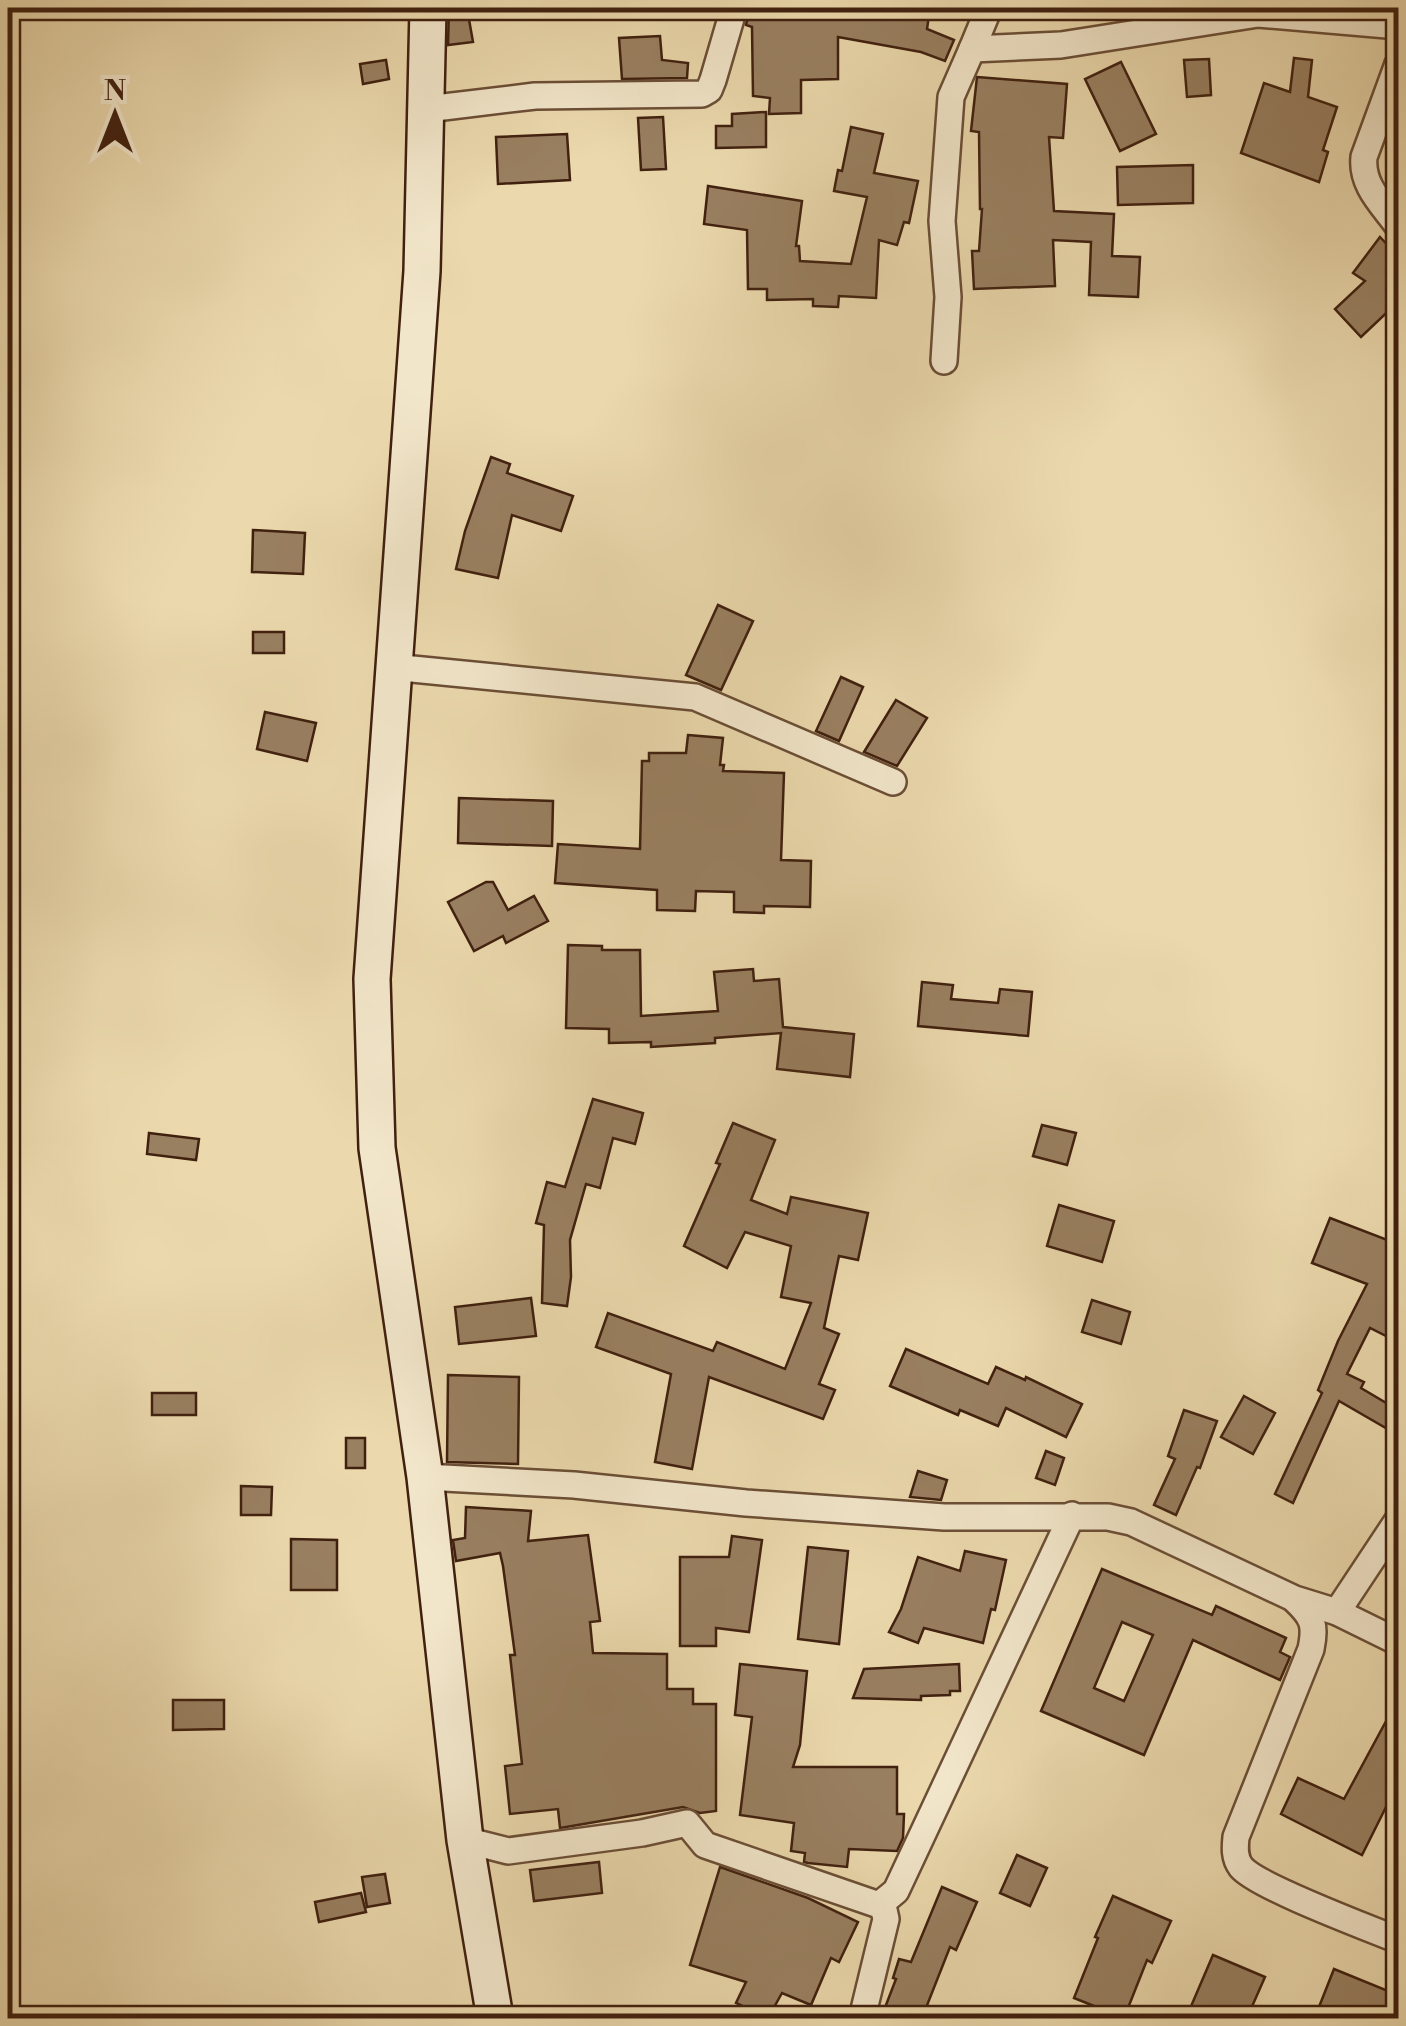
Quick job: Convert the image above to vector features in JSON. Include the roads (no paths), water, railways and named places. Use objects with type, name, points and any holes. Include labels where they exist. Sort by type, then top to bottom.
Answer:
[{"type":"main road","points":[[428,8],[422,271],[372,979],[377,1148],[425,1477],[465,1840],[494,2018]]},
{"type":"street","points":[[427,109],[535,96],[702,94],[709,90],[713,80],[734,8]]},
{"type":"street","points":[[944,361],[948,296],[942,221],[951,97],[989,8]]},
{"type":"street","points":[[972,49],[1061,45],[1258,14],[1390,16],[1398,61],[1362,172],[1398,226]]},
{"type":"street","points":[[392,667],[695,697],[893,782]]},
{"type":"street","points":[[425,1477],[574,1484],[746,1503],[944,1517],[1108,1517],[1131,1522],[1295,1599],[1337,1612],[1398,1642]]},
{"type":"street","points":[[879,1905],[896,1891],[1072,1514]]},
{"type":"street","points":[[1337,1612],[1398,1520]]},
{"type":"street","points":[[1295,1599],[1311,1614],[1315,1628],[1311,1649],[1236,1837],[1234,1852],[1242,1868],[1268,1884],[1398,1940]]},
{"type":"street","points":[[465,1840],[508,1851],[687,1823],[705,1845],[879,1905],[886,1918],[862,2018]]}]
